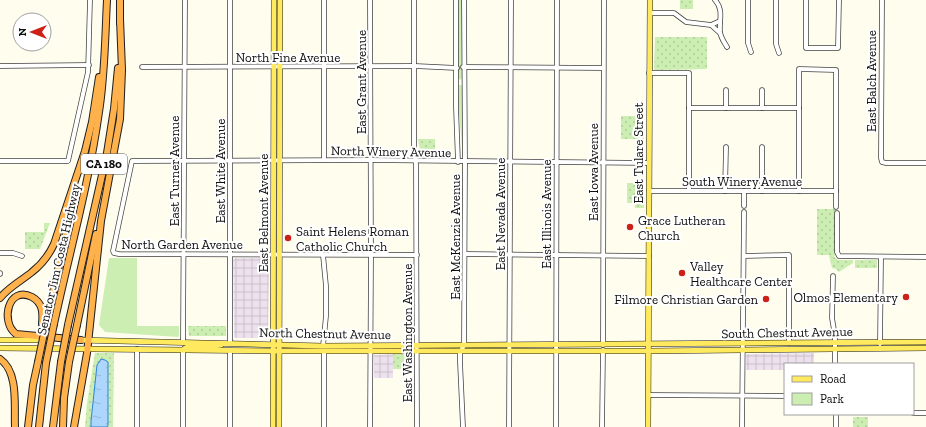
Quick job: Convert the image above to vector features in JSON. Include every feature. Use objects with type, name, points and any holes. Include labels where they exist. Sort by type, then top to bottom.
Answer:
[{"type":"highway","points":[[28,427],[33,385],[44,324],[92,122],[99,79],[102,24],[106,0]]},
{"type":"highway","name":"Senator Jim Costa Highway","points":[[39,427],[46,363],[96,133],[104,70],[106,0]]},
{"type":"highway","name":"Senator Jim Costa Highway","points":[[53,427],[61,362],[68,325],[111,130],[117,76],[120,0]]},
{"type":"highway","points":[[63,427],[64,398],[69,362],[105,198],[120,114],[122,70],[120,19]]},
{"type":"highway","points":[[0,298],[6,291],[38,267],[52,248],[66,212],[85,151]]},
{"type":"highway","points":[[74,427],[87,348],[105,198]]},
{"type":"highway","points":[[44,324],[41,306],[37,300],[29,296],[20,295],[14,297],[8,301],[3,309],[2,315],[5,325],[16,334],[81,340]]},
{"type":"highway","points":[[0,359],[8,367],[12,375],[14,385],[15,427]]},
{"type":"main road","name":"East Belmont Avenue","points":[[274,0],[277,67]]},
{"type":"main road","name":"East Belmont Avenue","points":[[276,344],[280,254],[277,160],[277,67],[280,0]]},
{"type":"main road","name":"East Tulare Street","points":[[648,427],[650,0]]},
{"type":"main road","name":"East Belmont Avenue","points":[[273,427],[276,351],[274,254],[277,160]]},
{"type":"main road","name":"North Chestnut Avenue","points":[[0,340],[88,340],[276,344],[323,348]]},
{"type":"main road","name":"South Chestnut Avenue","points":[[649,348],[880,345],[926,342]]},
{"type":"main road","points":[[183,350],[185,347],[189,346],[215,346],[230,343]]},
{"type":"main road","name":"South Chestnut Avenue","points":[[743,346],[789,343],[836,345]]},
{"type":"main road","name":"South Chestnut Avenue","points":[[880,345],[926,348]]},
{"type":"main road","name":"North Chestnut Avenue","points":[[0,348],[276,351],[323,348],[649,348]]},
{"type":"main road","name":"North Chestnut Avenue","points":[[556,348],[580,350],[585,348],[603,348]]},
{"type":"main road","name":"East Belmont Avenue","points":[[276,351],[279,427]]},
{"type":"street","points":[[0,161],[68,161],[89,65],[90,0]]},
{"type":"street","name":"East Turner Avenue","points":[[183,342],[184,0]]},
{"type":"street","name":"East White Avenue","points":[[230,0],[230,343]]},
{"type":"street","points":[[324,0],[324,160]]},
{"type":"street","name":"East Grant Avenue","points":[[370,0],[370,427]]},
{"type":"street","name":"East Washington Avenue","points":[[414,0],[414,147],[416,161],[417,254],[417,427]]},
{"type":"street","name":"East McKenzie Avenue","points":[[456,0],[458,162]]},
{"type":"street","name":"East McKenzie Avenue","points":[[463,427],[460,362],[463,347],[465,254],[463,67],[464,0]]},
{"type":"street","name":"East Nevada Avenue","points":[[509,427],[511,0]]},
{"type":"street","name":"East Illinois Avenue","points":[[556,427],[557,0]]},
{"type":"street","name":"East Iowa Avenue","points":[[602,427],[604,0]]},
{"type":"street","points":[[715,0],[720,7],[720,33],[727,47]]},
{"type":"street","points":[[748,0],[748,43],[751,52]]},
{"type":"street","points":[[776,0],[776,44],[778,53]]},
{"type":"street","points":[[806,0],[806,48],[819,50],[838,48],[839,0]]},
{"type":"street","name":"East Balch Avenue","points":[[882,0],[882,162],[926,163]]},
{"type":"street","points":[[650,12],[674,13],[686,22],[711,25],[720,21]]},
{"type":"street","points":[[711,25],[720,33]]},
{"type":"street","points":[[0,66],[89,65]]},
{"type":"street","name":"North Fine Avenue","points":[[142,67],[414,66],[457,68]]},
{"type":"street","points":[[463,67],[603,68]]},
{"type":"street","points":[[799,191],[799,69],[836,70],[836,207]]},
{"type":"street","points":[[649,73],[689,73],[689,190]]},
{"type":"street","points":[[456,82],[464,82]]},
{"type":"street","points":[[726,90],[726,108]]},
{"type":"street","points":[[762,90],[762,108]]},
{"type":"street","points":[[689,108],[799,108]]},
{"type":"street","points":[[725,191],[726,147]]},
{"type":"street","points":[[762,147],[762,191]]},
{"type":"street","name":"North Winery Avenue","points":[[132,161],[371,160],[649,163]]},
{"type":"street","name":"North Garden Avenue","points":[[132,161],[114,253],[323,255],[417,254]]},
{"type":"street","name":"South Winery Avenue","points":[[649,190],[836,191]]},
{"type":"street","points":[[744,191],[744,206]]},
{"type":"street","points":[[742,427],[744,212]]},
{"type":"street","points":[[836,213],[838,255],[926,257]]},
{"type":"street","points":[[0,253],[13,253],[22,256]]},
{"type":"street","points":[[465,254],[649,256]]},
{"type":"street","points":[[323,255],[326,286],[326,316],[323,348],[324,427]]},
{"type":"street","points":[[744,256],[789,255],[789,343]]},
{"type":"street","points":[[880,345],[881,256]]},
{"type":"street","points":[[832,276],[832,318],[836,345],[836,363]]},
{"type":"street","points":[[137,349],[137,427]]},
{"type":"street","points":[[183,350],[183,427]]},
{"type":"street","points":[[230,351],[230,427]]},
{"type":"street","points":[[649,395],[784,396]]},
{"type":"street","points":[[914,413],[926,413]]},
{"type":"street","points":[[836,415],[836,427]]},
{"type":"shaded area","points":[[235,258],[268,258],[269,260],[268,335],[266,338],[234,337],[233,260]]},
{"type":"shaded area","points":[[814,353],[814,363],[784,363],[784,370],[746,370],[746,355]]},
{"type":"shaded area","points":[[393,354],[393,378],[374,378],[374,355]]},
{"type":"green space","points":[[458,0],[462,0],[462,78],[460,80],[458,78]]},
{"type":"green space","points":[[680,0],[693,0],[693,9],[680,9]]},
{"type":"green space","points":[[655,37],[707,37],[707,69],[654,69]]},
{"type":"green space","points":[[459,85],[462,85],[463,87],[463,157],[458,102]]},
{"type":"green space","points":[[621,116],[644,116],[644,139],[621,139]]},
{"type":"green space","points":[[418,139],[435,139],[435,156],[421,156]]},
{"type":"green space","points":[[627,183],[644,183],[644,208],[635,208],[635,203],[627,203]]},
{"type":"green space","points":[[817,209],[836,209],[836,255],[833,256],[838,260],[853,260],[853,263],[839,272],[832,268],[829,255],[817,255]]},
{"type":"green space","points":[[44,223],[50,223],[40,249],[25,249],[25,232],[44,232]]},
{"type":"green space","points":[[109,258],[137,258],[137,326],[179,326],[178,337],[105,332],[99,325]]},
{"type":"green space","points":[[855,260],[877,260],[877,268],[855,268]]},
{"type":"green space","points":[[188,326],[226,326],[226,336],[189,336]]},
{"type":"green space","points":[[95,353],[114,353],[113,427],[85,427],[87,403]]},
{"type":"green space","points":[[393,354],[412,354],[412,369],[393,369]]},
{"type":"green space","points":[[853,417],[868,417],[868,427],[853,427]]},
{"type":"water","points":[[101,359],[108,362],[108,425],[107,427],[91,427],[97,365]]},
{"type":"place","name":"Grace Lutheran Church","points":[[630,227]]},
{"type":"place","name":"Saint Helens Roman Catholic Church","points":[[288,238]]},
{"type":"place","name":"Valley Healthcare Center","points":[[682,273]]},
{"type":"place","name":"Olmos Elementary","points":[[906,297]]},
{"type":"place","name":"Filmore Christian Garden","points":[[766,299]]}]
